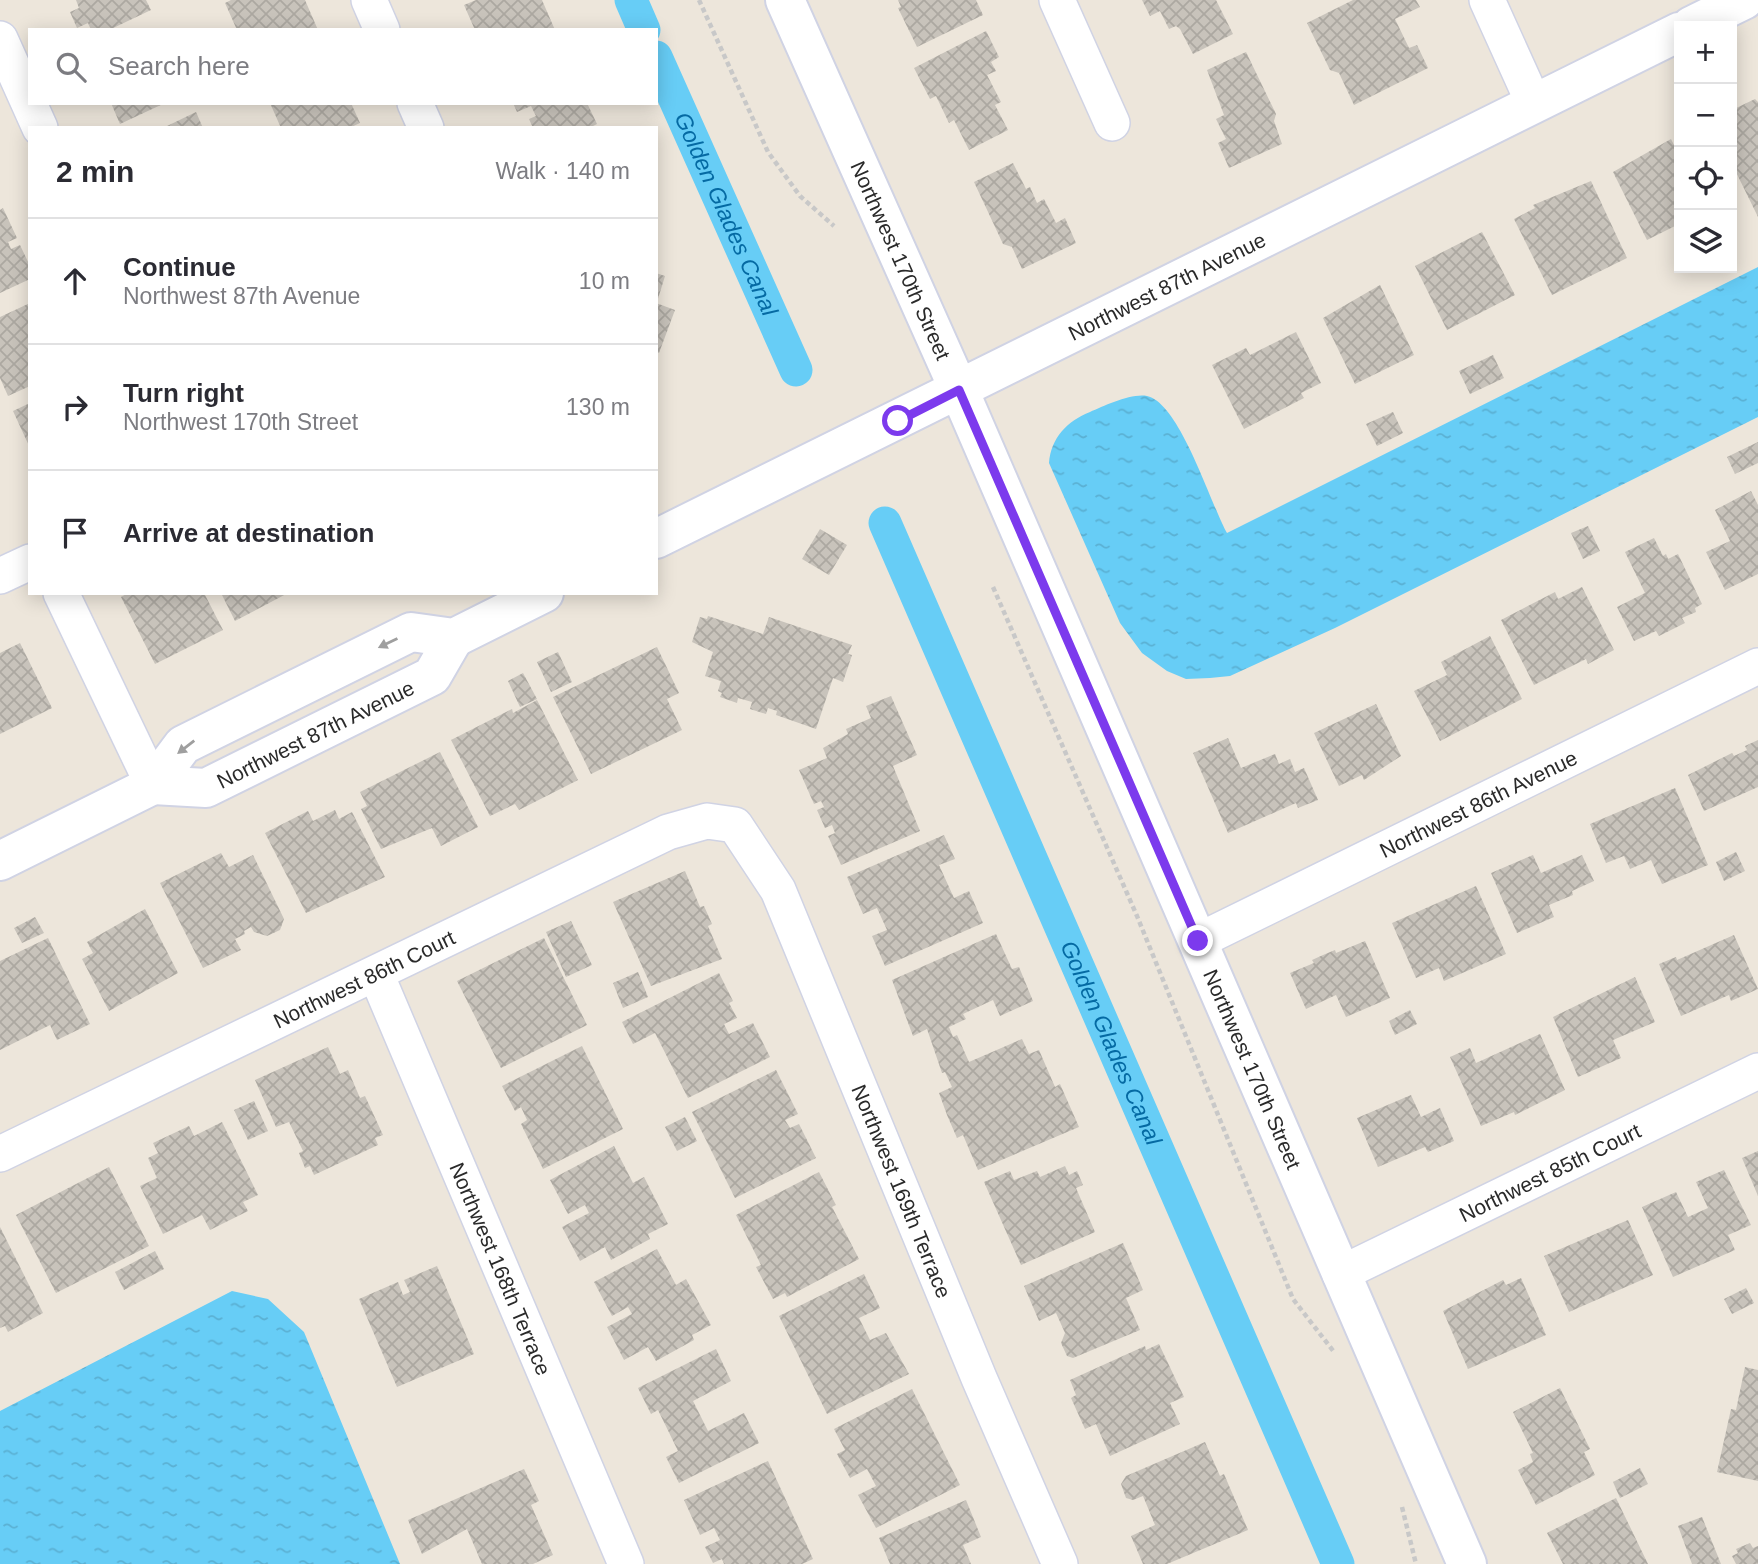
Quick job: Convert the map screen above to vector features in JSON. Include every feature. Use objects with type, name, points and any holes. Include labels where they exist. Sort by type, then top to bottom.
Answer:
[{"type":"street","points":[[369,0],[381,28]]},
{"type":"street","name":"Northwest 170th Street","points":[[785,0],[959,390],[1467,1564]]},
{"type":"street","points":[[1057,0],[1112,123]]},
{"type":"street","points":[[1487,0],[1534,104]]},
{"type":"street","points":[[1701,21],[1744,0]]},
{"type":"street","name":"Northwest 87th Avenue","points":[[658,538],[1674,34]]},
{"type":"street","points":[[0,39],[28,101]]},
{"type":"street","points":[[30,105],[39,126]]},
{"type":"street","points":[[416,105],[425,126]]},
{"type":"street","points":[[0,576],[28,563]]},
{"type":"street","points":[[62,595],[153,785]]},
{"type":"street","name":"Northwest 87th Avenue","points":[[0,861],[153,785],[206,788],[432,676],[454,638],[540,595]]},
{"type":"street","name":"Northwest 86th Avenue","points":[[1198,941],[1758,666]]},
{"type":"street","name":"Northwest 86th Court","points":[[0,1154],[668,832],[707,821],[735,825]]},
{"type":"street","name":"Northwest 169th Terrace","points":[[735,825],[778,890],[979,1378],[1060,1564]]},
{"type":"street","name":"Northwest 168th Terrace","points":[[376,974],[626,1564]]},
{"type":"street","name":"Northwest 85th Court","points":[[1340,1275],[1758,1071]]},
{"type":"path","points":[[699,0],[768,152],[800,196],[834,226]]},
{"type":"path","points":[[993,587],[1137,916],[1293,1298],[1333,1349],[1338,1361]]},
{"type":"path","points":[[1399,1496],[1416,1564]]},
{"type":"water","points":[[1758,267],[1758,417],[1335,628],[1230,676],[1186,679],[1167,671],[1142,653],[1120,623],[1049,463],[1057,438],[1074,420],[1133,396],[1147,396],[1159,403],[1171,416],[1183,435],[1227,533]]},
{"type":"water","points":[[232,1291],[268,1299],[304,1332],[400,1564],[0,1564],[0,1411]]},
{"type":"building","points":[[76,0],[146,0],[151,10],[113,28],[90,28],[88,23],[77,28],[70,12],[79,8]]},
{"type":"building","points":[[231,0],[305,0],[317,28],[236,28],[225,3]]},
{"type":"building","points":[[476,0],[542,0],[554,28],[474,28],[464,5]]},
{"type":"building","points":[[898,0],[976,0],[983,15],[917,47],[898,8],[901,7]]},
{"type":"building","points":[[1142,0],[1216,0],[1233,34],[1193,54],[1180,29],[1176,26],[1169,29],[1160,11],[1150,16]]},
{"type":"building","points":[[1353,0],[1416,0],[1420,7],[1395,19],[1409,48],[1417,45],[1428,68],[1354,105],[1339,73],[1330,70],[1307,23]]},
{"type":"building","points":[[986,31],[999,57],[991,62],[996,71],[987,75],[1001,102],[995,105],[1008,130],[969,150],[954,120],[949,123],[936,96],[930,99],[914,68]]},
{"type":"building","points":[[1246,52],[1276,114],[1274,121],[1282,144],[1229,168],[1218,143],[1226,139],[1216,119],[1224,115],[1207,70]]},
{"type":"building","points":[[1755,99],[1758,102],[1758,217],[1737,174],[1737,108]]},
{"type":"building","points":[[112,105],[161,105],[120,124]]},
{"type":"building","points":[[271,105],[352,105],[360,123],[353,126],[280,126]]},
{"type":"building","points":[[514,105],[588,105],[597,124],[532,126],[529,119],[536,116],[531,106],[517,112]]},
{"type":"building","points":[[196,112],[202,126],[167,126]]},
{"type":"building","points":[[1671,139],[1674,145],[1674,226],[1647,240],[1613,172]]},
{"type":"building","points":[[1013,163],[1026,189],[1030,187],[1037,203],[1044,199],[1056,223],[1065,218],[1076,243],[1022,269],[1012,247],[1003,244],[974,182]]},
{"type":"building","points":[[1591,181],[1627,258],[1552,295],[1514,219],[1535,208],[1533,205]]},
{"type":"building","points":[[3,208],[17,238],[8,242],[11,249],[20,245],[28,262],[28,280],[0,293],[0,210]]},
{"type":"building","points":[[1482,232],[1515,295],[1447,330],[1415,266]]},
{"type":"building","points":[[658,274],[665,276],[658,299]]},
{"type":"building","points":[[1380,285],[1414,355],[1355,384],[1323,318]]},
{"type":"building","points":[[28,304],[28,387],[8,396],[0,378],[0,317]]},
{"type":"building","points":[[658,304],[675,310],[658,353]]},
{"type":"building","points":[[1296,332],[1321,383],[1301,393],[1304,398],[1244,429],[1212,365],[1246,348],[1250,355]]},
{"type":"building","points":[[1493,355],[1504,378],[1470,394],[1459,371]]},
{"type":"building","points":[[28,404],[28,444],[13,411]]},
{"type":"building","points":[[1393,412],[1403,433],[1377,446],[1366,424]]},
{"type":"building","points":[[1758,442],[1758,463],[1735,474],[1727,457]]},
{"type":"building","points":[[1751,491],[1758,505],[1758,574],[1725,590],[1706,552],[1730,541],[1715,510]]},
{"type":"building","points":[[1588,526],[1600,551],[1583,559],[1571,533]]},
{"type":"building","points":[[820,529],[847,545],[829,575],[802,559]]},
{"type":"building","points":[[1654,538],[1663,556],[1666,554],[1668,559],[1678,554],[1702,604],[1695,608],[1696,612],[1682,618],[1685,623],[1659,636],[1656,631],[1634,641],[1617,607],[1645,593],[1625,552]]},
{"type":"building","points":[[1582,587],[1614,650],[1588,664],[1586,659],[1534,685],[1501,620],[1555,592],[1558,599]]},
{"type":"building","points":[[205,595],[223,630],[155,664],[121,597]]},
{"type":"building","points":[[222,595],[284,595],[235,621]]},
{"type":"building","points":[[708,616],[763,634],[769,617],[852,645],[848,654],[852,655],[843,682],[833,678],[816,729],[776,715],[777,711],[768,708],[766,714],[750,709],[752,702],[738,698],[737,703],[720,697],[722,693],[718,691],[721,681],[705,676],[713,652],[692,642],[700,617],[707,619]]},
{"type":"building","points":[[1490,636],[1522,699],[1440,741],[1414,691],[1447,675],[1441,662]]},
{"type":"building","points":[[20,643],[52,708],[0,734],[0,653]]},
{"type":"building","points":[[657,647],[679,693],[667,699],[682,730],[591,774],[553,697]]},
{"type":"building","points":[[558,652],[572,682],[551,692],[537,662]]},
{"type":"building","points":[[523,673],[537,699],[520,707],[508,681]]},
{"type":"building","points":[[891,696],[917,755],[893,766],[920,831],[841,865],[828,836],[835,833],[832,825],[825,828],[817,810],[824,807],[821,801],[814,804],[799,770],[827,758],[823,748],[848,734],[846,729],[871,718],[866,706]]},
{"type":"building","points":[[537,700],[578,780],[519,810],[515,804],[490,816],[451,740],[512,709],[513,713]]},
{"type":"building","points":[[1376,704],[1401,756],[1364,780],[1362,775],[1339,786],[1314,733]]},
{"type":"building","points":[[1228,738],[1241,768],[1275,754],[1279,764],[1290,759],[1295,772],[1304,768],[1318,800],[1298,808],[1296,803],[1228,833],[1193,753]]},
{"type":"building","points":[[1758,740],[1758,787],[1704,811],[1688,775],[1732,753],[1734,756],[1747,750],[1745,746]]},
{"type":"building","points":[[440,752],[478,827],[441,846],[432,828],[381,849],[361,809],[367,806],[360,792]]},
{"type":"building","points":[[1675,788],[1708,865],[1662,884],[1651,860],[1630,869],[1624,856],[1606,863],[1590,824]]},
{"type":"building","points":[[335,810],[339,819],[352,812],[385,877],[306,913],[265,833],[308,811],[313,821]]},
{"type":"building","points":[[944,835],[955,859],[939,865],[954,898],[969,891],[983,923],[885,966],[872,936],[887,930],[877,908],[863,914],[847,877]]},
{"type":"building","points":[[1736,852],[1745,871],[1724,881],[1716,862]]},
{"type":"building","points":[[221,853],[229,867],[253,855],[284,919],[280,930],[267,936],[254,932],[251,927],[244,931],[245,934],[235,939],[241,950],[203,968],[160,883]]},
{"type":"building","points":[[1533,855],[1541,873],[1582,855],[1594,881],[1572,891],[1573,895],[1549,905],[1554,917],[1517,933],[1491,873]]},
{"type":"building","points":[[685,871],[700,907],[704,906],[712,924],[708,926],[722,959],[651,986],[613,902]]},
{"type":"building","points":[[1476,886],[1506,954],[1444,981],[1439,968],[1416,978],[1392,923]]},
{"type":"building","points":[[145,909],[178,973],[109,1011],[82,959],[93,953],[87,942]]},
{"type":"building","points":[[35,917],[44,933],[22,943],[14,928]]},
{"type":"building","points":[[571,921],[592,965],[566,977],[546,932]]},
{"type":"building","points":[[996,934],[1012,969],[1019,967],[1033,1001],[1000,1016],[993,1000],[963,1014],[966,1019],[949,1027],[953,1037],[957,1035],[969,1062],[1022,1039],[1029,1054],[1039,1050],[1055,1087],[1060,1084],[1079,1127],[978,1170],[963,1135],[957,1138],[939,1093],[952,1087],[945,1072],[942,1073],[927,1029],[913,1036],[892,980]]},
{"type":"building","points":[[1734,935],[1758,989],[1731,1001],[1729,995],[1681,1016],[1659,964],[1676,957],[1677,960]]},
{"type":"building","points":[[48,938],[90,1024],[57,1040],[50,1025],[0,1050],[0,961]]},
{"type":"building","points":[[544,938],[587,1025],[501,1068],[457,981]]},
{"type":"building","points":[[1365,941],[1390,998],[1346,1017],[1336,995],[1306,1009],[1290,973],[1314,963],[1312,960],[1323,955],[1335,950],[1336,953]]},
{"type":"building","points":[[638,972],[648,997],[623,1008],[613,983]]},
{"type":"building","points":[[719,973],[733,1001],[729,1003],[737,1018],[724,1024],[729,1034],[753,1023],[770,1057],[688,1098],[655,1033],[633,1044],[622,1022]]},
{"type":"building","points":[[1635,977],[1655,1022],[1613,1040],[1621,1058],[1578,1077],[1553,1017]]},
{"type":"building","points":[[1410,1010],[1417,1024],[1395,1035],[1389,1021]]},
{"type":"building","points":[[1540,1034],[1565,1090],[1515,1115],[1514,1112],[1481,1126],[1450,1057],[1470,1048],[1476,1063]]},
{"type":"building","points":[[582,1046],[623,1129],[543,1169],[521,1124],[527,1120],[521,1107],[515,1111],[502,1086]]},
{"type":"building","points":[[328,1047],[340,1074],[348,1070],[360,1098],[365,1096],[383,1135],[375,1138],[378,1145],[314,1175],[310,1166],[305,1168],[299,1153],[303,1151],[289,1122],[276,1127],[255,1080]]},
{"type":"building","points":[[776,1070],[798,1114],[785,1120],[790,1128],[799,1124],[816,1158],[735,1198],[692,1112]]},
{"type":"building","points":[[1411,1095],[1421,1117],[1440,1108],[1454,1141],[1428,1152],[1425,1147],[1378,1167],[1357,1118]]},
{"type":"building","points":[[254,1101],[268,1131],[248,1140],[234,1110]]},
{"type":"building","points":[[685,1117],[697,1141],[677,1151],[665,1127]]},
{"type":"building","points":[[222,1122],[258,1195],[243,1202],[248,1211],[210,1230],[202,1215],[163,1234],[140,1186],[157,1178],[148,1158],[158,1153],[153,1143],[189,1126],[194,1136]]},
{"type":"building","points":[[614,1146],[633,1183],[644,1177],[668,1224],[648,1234],[650,1239],[611,1260],[605,1247],[580,1261],[562,1227],[589,1213],[585,1205],[568,1214],[550,1180]]},
{"type":"building","points":[[1758,1151],[1758,1196],[1742,1158]]},
{"type":"building","points":[[1065,1166],[1069,1175],[1077,1171],[1083,1185],[1076,1188],[1095,1232],[1021,1265],[984,1182],[1010,1171],[1014,1180],[1037,1171],[1040,1177]]},
{"type":"building","points":[[109,1167],[149,1246],[56,1293],[16,1215]]},
{"type":"building","points":[[1724,1170],[1751,1225],[1728,1235],[1735,1250],[1673,1277],[1642,1207],[1676,1192],[1688,1217],[1708,1208],[1696,1182]]},
{"type":"building","points":[[819,1172],[836,1205],[832,1207],[859,1259],[787,1297],[785,1293],[773,1299],[756,1267],[761,1265],[736,1215]]},
{"type":"building","points":[[1628,1220],[1653,1275],[1569,1312],[1544,1256]]},
{"type":"building","points":[[0,1227],[43,1313],[8,1332],[5,1326],[0,1328]]},
{"type":"building","points":[[1123,1243],[1143,1290],[1126,1298],[1140,1330],[1073,1358],[1067,1356],[1061,1343],[1065,1333],[1056,1313],[1039,1321],[1024,1286]]},
{"type":"building","points":[[657,1249],[676,1285],[686,1279],[711,1325],[692,1335],[694,1340],[656,1361],[648,1347],[624,1360],[607,1327],[632,1314],[628,1307],[612,1316],[594,1282]]},
{"type":"building","points":[[155,1251],[164,1269],[124,1290],[115,1272]]},
{"type":"building","points":[[437,1266],[474,1354],[397,1387],[359,1299],[398,1282],[403,1295],[410,1292],[404,1280]]},
{"type":"building","points":[[864,1274],[880,1308],[859,1318],[870,1340],[886,1333],[909,1374],[827,1414],[779,1316]]},
{"type":"building","points":[[1521,1278],[1546,1335],[1468,1369],[1443,1311],[1503,1280],[1506,1285]]},
{"type":"building","points":[[1746,1288],[1754,1303],[1732,1314],[1724,1299]]},
{"type":"building","points":[[1159,1344],[1184,1397],[1170,1403],[1180,1424],[1110,1456],[1096,1424],[1085,1429],[1071,1398],[1076,1395],[1070,1380],[1145,1346],[1146,1350]]},
{"type":"building","points":[[716,1349],[731,1381],[693,1401],[708,1431],[744,1413],[759,1443],[679,1483],[666,1457],[678,1451],[658,1410],[651,1414],[638,1388]]},
{"type":"building","points":[[1745,1367],[1758,1370],[1758,1481],[1717,1472],[1731,1409],[1736,1410]]},
{"type":"building","points":[[1560,1388],[1590,1449],[1584,1452],[1595,1475],[1536,1505],[1518,1470],[1533,1462],[1530,1454],[1533,1453],[1513,1412]]},
{"type":"building","points":[[912,1389],[960,1485],[876,1528],[858,1495],[876,1486],[867,1469],[850,1478],[837,1454],[845,1450],[834,1429]]},
{"type":"building","points":[[1205,1442],[1220,1476],[1224,1474],[1248,1530],[1167,1564],[1143,1564],[1131,1536],[1155,1525],[1143,1496],[1133,1500],[1126,1498],[1121,1484],[1126,1476]]},
{"type":"building","points":[[768,1461],[813,1559],[802,1564],[724,1564],[722,1559],[713,1563],[705,1547],[720,1540],[714,1528],[700,1535],[684,1500]]},
{"type":"building","points":[[1640,1468],[1648,1484],[1620,1498],[1613,1482]]},
{"type":"building","points":[[524,1469],[539,1501],[531,1505],[553,1555],[533,1564],[482,1564],[467,1529],[422,1554],[408,1520]]},
{"type":"building","points":[[1616,1498],[1648,1564],[1563,1564],[1547,1533]]},
{"type":"building","points":[[966,1500],[981,1537],[963,1545],[971,1564],[890,1564],[879,1538]]},
{"type":"building","points":[[1702,1517],[1721,1564],[1692,1564],[1678,1526]]},
{"type":"building","points":[[1750,1543],[1753,1548],[1758,1546],[1758,1564],[1736,1564],[1732,1556],[1738,1553],[1736,1549]]},
{"type":"waterway","name":"Golden Glades Canal","points":[[631,0],[643,28]]},
{"type":"waterway","name":"Golden Glades Canal","points":[[658,61],[796,370]]},
{"type":"waterway","name":"Golden Glades Canal","points":[[885,523],[1338,1564]]},
{"type":"route","points":[[898,421],[959,390],[1198,941]]}]
